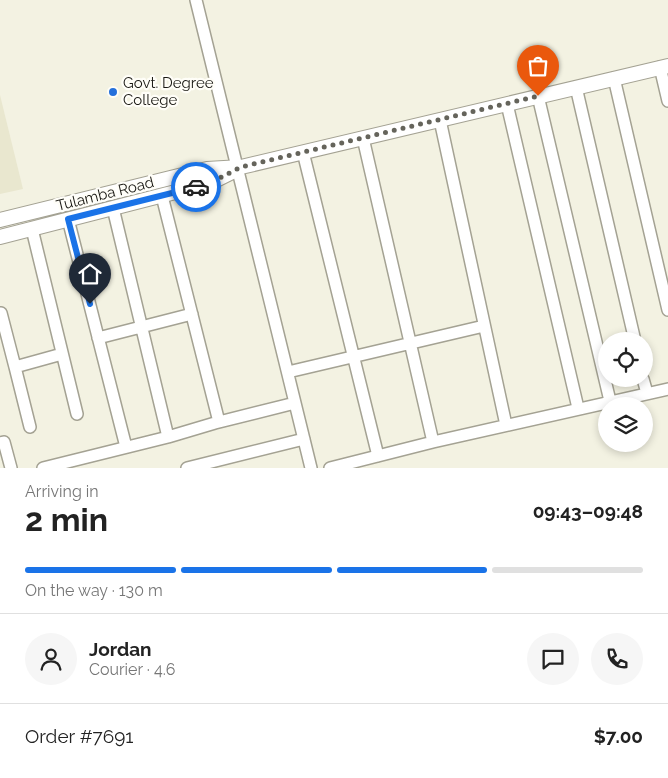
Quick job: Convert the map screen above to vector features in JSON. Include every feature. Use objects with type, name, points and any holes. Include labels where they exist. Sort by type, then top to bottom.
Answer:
[{"type":"main road","name":"Tulamba Road","points":[[0,220],[206,169],[238,168],[664,66]]},
{"type":"main road","name":"Tulamba Road","points":[[0,237],[210,183],[238,168]]},
{"type":"street","points":[[196,0],[311,468]]},
{"type":"street","points":[[664,66],[668,101]]},
{"type":"street","points":[[614,78],[668,310]]},
{"type":"street","points":[[576,88],[633,332]]},
{"type":"street","points":[[538,96],[609,397]]},
{"type":"street","points":[[507,104],[578,408]]},
{"type":"street","points":[[440,120],[506,425]]},
{"type":"street","points":[[363,138],[433,442]]},
{"type":"street","points":[[303,152],[378,456]]},
{"type":"street","points":[[162,196],[218,422]]},
{"type":"street","points":[[113,208],[168,437]]},
{"type":"street","points":[[68,219],[126,447]]},
{"type":"street","points":[[32,229],[77,414]]},
{"type":"street","points":[[1,313],[30,427]]},
{"type":"street","points":[[98,338],[192,314]]},
{"type":"street","points":[[288,372],[484,326]]},
{"type":"street","points":[[15,367],[62,354]]},
{"type":"street","points":[[645,387],[646,393]]},
{"type":"street","points":[[628,397],[668,389]]},
{"type":"street","points":[[43,468],[168,437],[295,402]]},
{"type":"street","points":[[330,468],[598,404]]},
{"type":"street","points":[[187,468],[304,439]]},
{"type":"street","points":[[0,443],[4,442],[11,468]]},
{"type":"shaded area","points":[[0,95],[23,189],[0,194]]},
{"type":"way so far","points":[[196,187],[210,183],[241,167],[538,96]]},
{"type":"place","name":"Govt. Degree College","points":[[113,92]]},
{"type":"route","points":[[90,304],[68,219],[196,187]]}]
